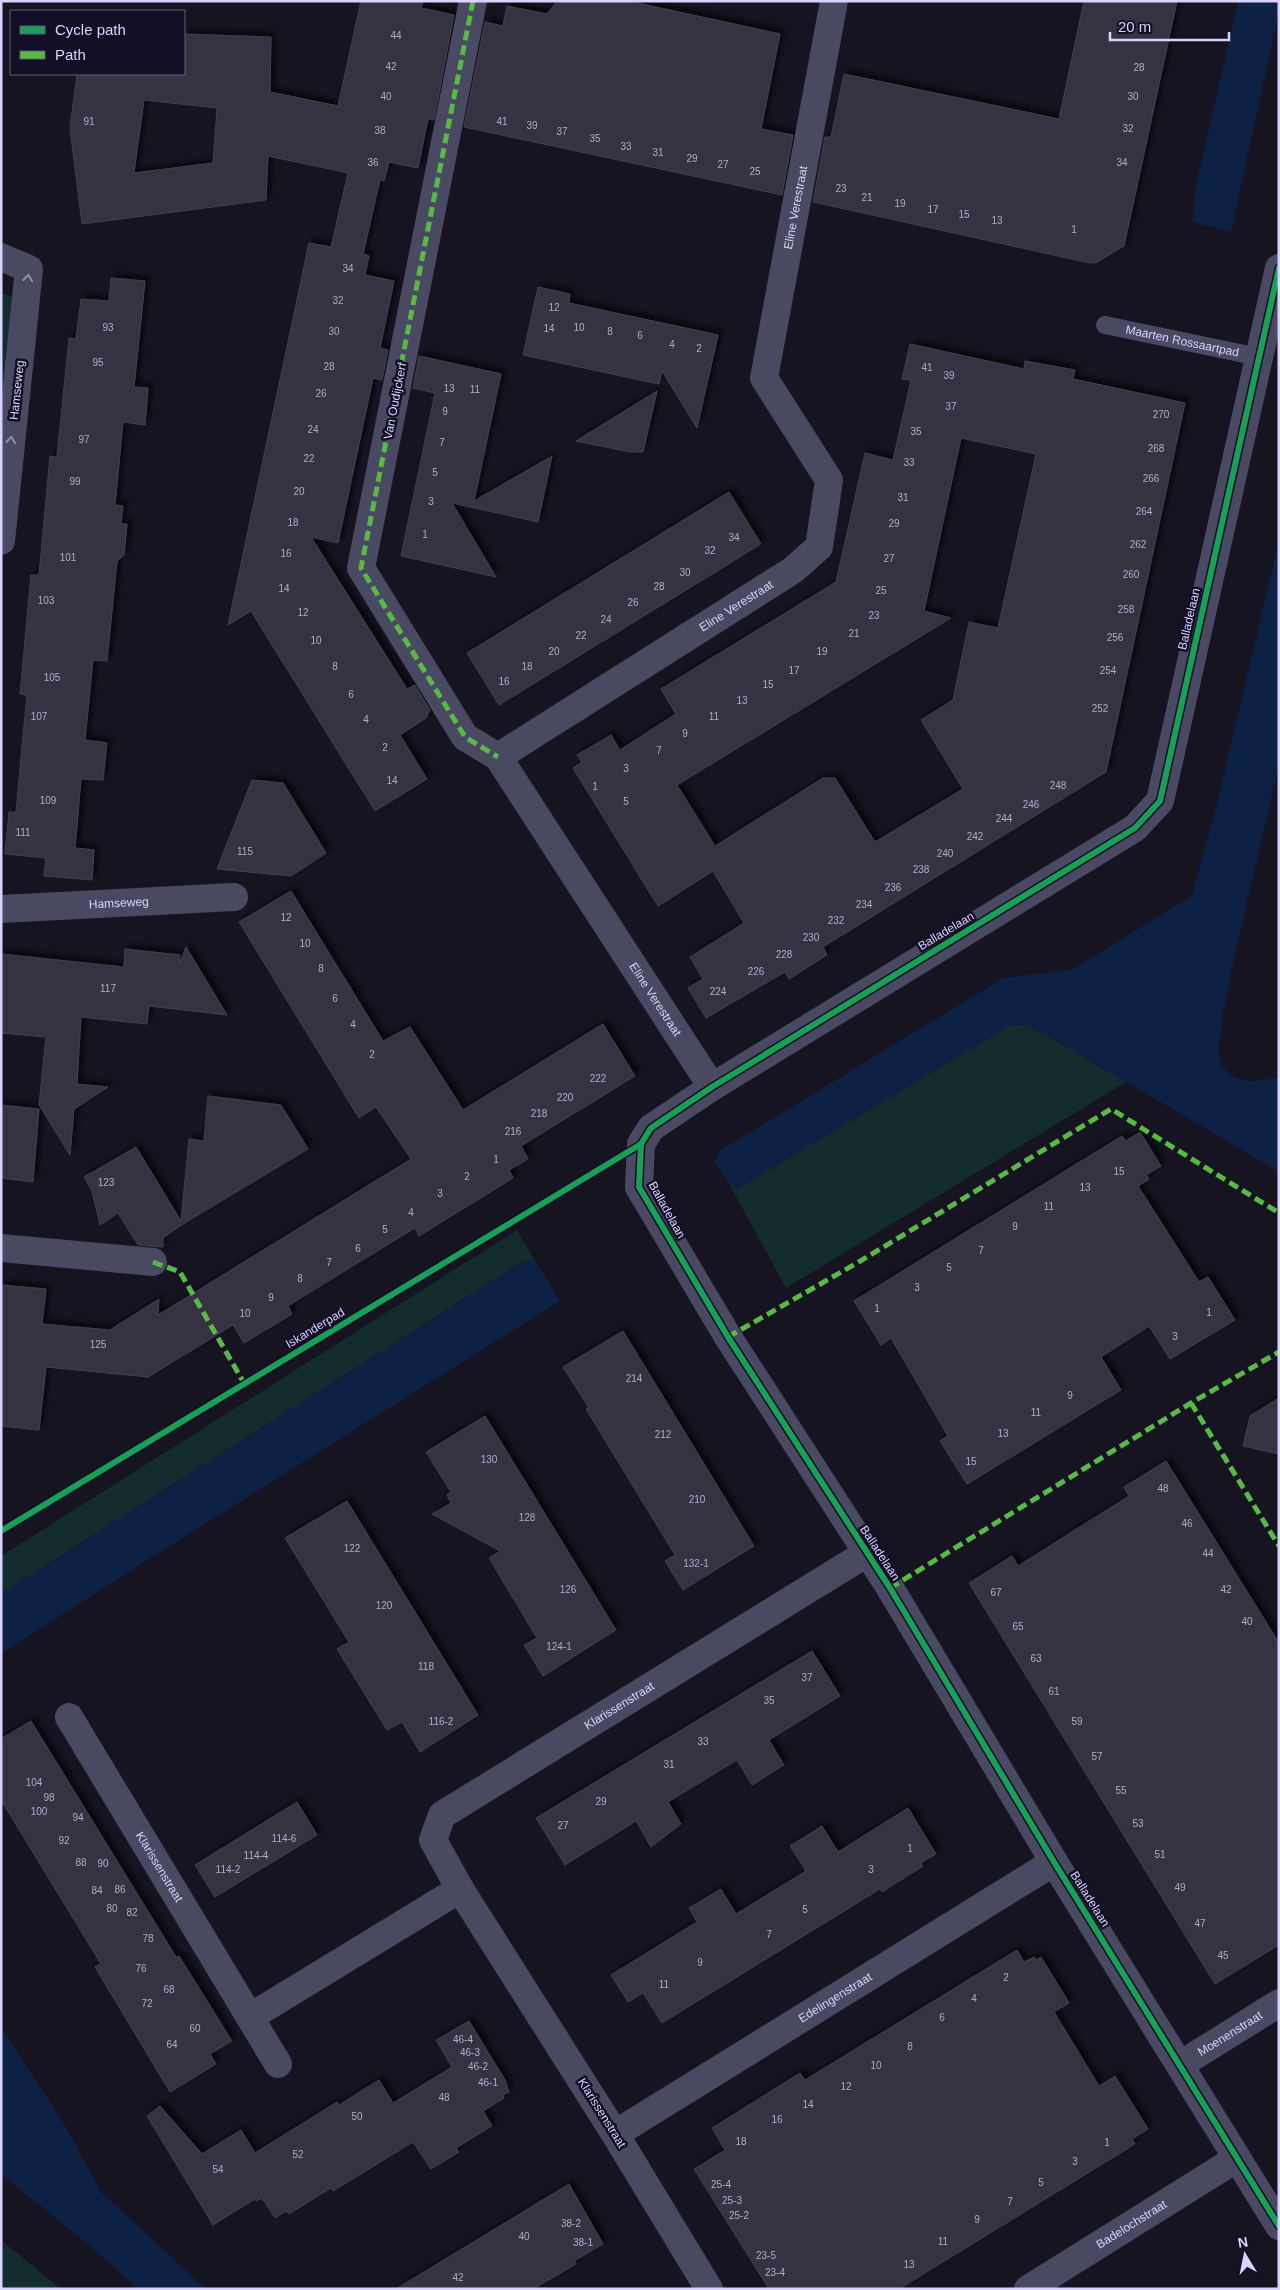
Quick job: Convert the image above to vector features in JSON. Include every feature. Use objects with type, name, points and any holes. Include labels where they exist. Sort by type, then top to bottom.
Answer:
[{"type":"street","name":"Van Oudijckerf","points":[[473,1],[361,568],[465,737],[498,758]]},
{"type":"street","name":"Eline Verestraat","points":[[712,1087],[498,758],[793,570],[820,547],[829,480],[764,378],[834,1]]},
{"type":"street","name":"Hamseweg","points":[[1,257],[29,269],[1,541]]},
{"type":"street","name":"Balladelaan","points":[[1279,268],[1272,331],[1259,357],[1160,801],[1135,828],[712,1087],[651,1128],[641,1144],[639,1186],[728,1337],[890,1588],[1054,1862],[1279,2226]]},
{"type":"street","name":"Hamseweg","points":[[1,909],[234,897]]},
{"type":"street","points":[[1,1248],[153,1262]]},
{"type":"street","name":"Klarissenstraat","points":[[709,2289],[615,2134],[460,1889],[433,1840],[442,1815],[867,1553]]},
{"type":"street","name":"Klarissenstraat","points":[[69,1717],[278,2064]]},
{"type":"street","name":"Edelingenstraat","points":[[615,2134],[1054,1862]]},
{"type":"street","points":[[250,2017],[460,1889]]},
{"type":"street","name":"Moenenstraat","points":[[1180,2065],[1279,2003]]},
{"type":"street","name":"Badelochstraat","points":[[1028,2289],[1236,2159]]},
{"type":"lane","name":"Maarten Rossaartpad","points":[[1105,325],[1259,357]]},
{"type":"green space","points":[[1,293],[15,297],[1,413]]},
{"type":"green space","points":[[1024,1024],[1050,1037],[1126,1082],[786,1288],[728,1182],[736,1189],[1009,1026]]},
{"type":"green space","points":[[517,1230],[534,1259],[520,1263],[1,1594],[1,1556]]},
{"type":"green space","points":[[1,2240],[61,2289],[1,2289]]},
{"type":"water","points":[[1238,1],[1279,1],[1279,11],[1231,232],[1192,222],[1197,182]]},
{"type":"water","points":[[1279,541],[1279,764],[1236,950],[1221,1023],[1219,1049],[1221,1064],[1227,1072],[1235,1077],[1249,1081],[1279,1078],[1279,1172],[1050,1037],[1024,1024],[1009,1026],[736,1190],[728,1182],[714,1161],[721,1150],[1003,978],[1071,970],[1187,899],[1193,892],[1215,812]]},
{"type":"water","points":[[534,1259],[560,1301],[1,1654],[1,1594],[520,1263]]},
{"type":"water","points":[[1,2027],[66,2127],[101,2192],[206,2289],[138,2289],[89,2245],[1,2174]]},
{"type":"building","points":[[361,1],[423,1],[421,8],[454,15],[434,120],[428,119],[418,168],[389,162],[384,181],[380,180],[363,254],[369,256],[365,275],[394,281],[380,348],[388,350],[382,380],[373,378],[338,543],[311,537],[407,689],[415,685],[430,710],[426,718],[400,735],[427,779],[375,811],[251,611],[228,625],[309,243],[331,247],[348,173],[268,156],[266,200],[82,224],[70,128],[77,75],[185,75],[185,34],[271,37],[270,92],[338,106]],"holes":[[[144,100],[217,108],[213,163],[134,173]]]},
{"type":"building","points":[[557,1],[628,1],[780,34],[761,129],[793,135],[782,195],[464,127],[485,22],[503,26],[507,6],[547,14]]},
{"type":"building","points":[[1084,1],[1177,1],[1124,246],[1096,263],[1090,263],[813,202],[825,137],[831,137],[844,74],[1059,119]]},
{"type":"building","points":[[111,278],[145,281],[134,387],[148,388],[145,425],[123,422],[115,505],[123,506],[121,524],[127,524],[124,555],[117,561],[107,661],[93,660],[85,740],[107,743],[103,780],[81,779],[75,848],[94,850],[92,880],[44,876],[46,858],[5,854],[9,812],[16,812],[27,695],[20,694],[31,575],[39,575],[50,456],[57,457],[69,338],[76,339],[81,299],[109,301]]},
{"type":"building","points":[[538,287],[570,294],[569,303],[718,335],[697,428],[662,371],[659,384],[523,355]]},
{"type":"building","points":[[910,344],[1024,369],[1025,361],[1075,370],[1073,379],[1185,403],[1106,772],[823,947],[827,955],[789,979],[785,972],[706,1018],[688,988],[703,979],[690,957],[744,923],[713,871],[658,906],[573,768],[582,762],[577,755],[611,735],[620,750],[676,714],[661,689],[836,582],[865,453],[893,460],[911,380],[902,379]],"holes":[[[961,438],[1036,454],[998,628],[969,622],[953,700],[921,720],[963,789],[875,842],[835,778],[823,778],[715,846],[677,785],[951,618],[924,611]]]},
{"type":"building","points":[[419,356],[501,374],[474,501],[552,456],[538,522],[452,503],[496,577],[401,556],[435,393],[413,388]]},
{"type":"building","points":[[657,391],[643,452],[630,452],[576,441]]},
{"type":"building","points":[[729,492],[761,544],[499,705],[467,653]]},
{"type":"building","points":[[252,780],[283,783],[326,853],[291,876],[217,869]]},
{"type":"building","points":[[291,891],[383,1041],[410,1027],[463,1110],[603,1024],[635,1076],[521,1146],[528,1159],[509,1170],[513,1178],[419,1236],[415,1228],[320,1286],[288,1306],[292,1314],[244,1343],[233,1325],[148,1377],[46,1367],[39,1430],[1,1426],[1,1285],[46,1289],[42,1324],[110,1330],[159,1299],[158,1315],[411,1159],[376,1107],[359,1118],[239,922]]},
{"type":"building","points":[[186,947],[227,1015],[149,1006],[147,1024],[81,1017],[77,1084],[108,1087],[74,1109],[70,1155],[39,1105],[46,1037],[1,1033],[1,954],[124,967],[125,949],[180,955],[179,965]]},
{"type":"building","points":[[208,1096],[281,1105],[308,1149],[183,1224],[163,1238],[163,1247],[138,1245],[118,1213],[100,1225],[92,1191],[84,1177],[136,1147],[181,1221],[189,1139],[204,1141]]},
{"type":"building","points":[[1,1105],[39,1109],[33,1182],[1,1178]]},
{"type":"building","points":[[1140,1132],[1161,1166],[1146,1175],[1149,1179],[1138,1186],[1199,1282],[1208,1277],[1235,1320],[1170,1359],[1149,1326],[1101,1357],[1121,1390],[967,1484],[940,1441],[948,1436],[891,1338],[881,1345],[854,1301],[1122,1136],[1126,1141]]},
{"type":"building","points":[[623,1331],[754,1546],[683,1590],[665,1561],[675,1555],[586,1409],[589,1408],[563,1367]]},
{"type":"building","points":[[1279,1398],[1279,1454],[1243,1446],[1250,1416]]},
{"type":"building","points":[[485,1416],[616,1630],[543,1676],[524,1645],[537,1638],[489,1558],[500,1551],[432,1514],[451,1503],[447,1495],[451,1492],[426,1452]]},
{"type":"building","points":[[1166,1461],[1279,1643],[1279,1945],[1215,1984],[969,1583],[1012,1556],[1018,1566],[1129,1496],[1124,1487]]},
{"type":"building","points":[[347,1501],[478,1715],[420,1752],[402,1722],[387,1730],[337,1649],[349,1642],[285,1538]]},
{"type":"building","points":[[812,1651],[840,1696],[769,1740],[784,1765],[752,1785],[737,1760],[668,1802],[681,1824],[651,1847],[636,1821],[565,1865],[536,1818]]},
{"type":"building","points":[[31,1721],[176,1957],[179,1956],[232,2041],[210,2054],[216,2064],[170,2092],[95,1967],[101,1964],[1,1800],[1,1739]]},
{"type":"building","points":[[297,1802],[317,1835],[215,1897],[195,1865]]},
{"type":"building","points":[[908,1808],[936,1854],[921,1863],[923,1866],[882,1892],[880,1889],[662,2023],[643,1993],[628,2002],[611,1975],[697,1922],[689,1908],[721,1889],[736,1914],[806,1871],[790,1846],[822,1826],[838,1852]]},
{"type":"building","points":[[1017,1950],[1024,1962],[1034,1957],[1036,1960],[1041,1957],[1069,2003],[1054,2012],[1099,2086],[1115,2076],[1148,2129],[1132,2139],[1135,2144],[899,2289],[769,2289],[694,2169],[725,2150],[712,2128],[800,2073],[805,2080]]},
{"type":"building","points":[[469,2021],[505,2080],[509,2092],[503,2095],[504,2098],[483,2111],[492,2126],[456,2148],[459,2152],[431,2169],[413,2142],[333,2191],[331,2188],[289,2214],[286,2211],[275,2218],[262,2198],[256,2201],[255,2199],[213,2225],[147,2116],[160,2106],[202,2154],[241,2130],[255,2153],[337,2102],[339,2105],[379,2080],[393,2103],[452,2067],[436,2040]]},
{"type":"building","points":[[569,2184],[603,2244],[574,2261],[576,2264],[533,2289],[396,2289]]},
{"type":"marked path","points":[[473,1],[361,568],[465,737],[498,757]]},
{"type":"marked path","points":[[728,1337],[857,1263],[1111,1109],[1279,1213]]},
{"type":"marked path","points":[[153,1262],[180,1272],[244,1383]]},
{"type":"marked path","points":[[890,1588],[1191,1403],[1279,1352]]},
{"type":"marked path","points":[[1191,1403],[1279,1546]]},
{"type":"cycle path","points":[[1279,268],[1160,801],[1135,828],[712,1087],[651,1128],[641,1144],[639,1187],[728,1337],[890,1588],[1054,1862],[1279,2226]]},
{"type":"cycle path","name":"Iskanderpad","points":[[1,1531],[641,1144]]}]
